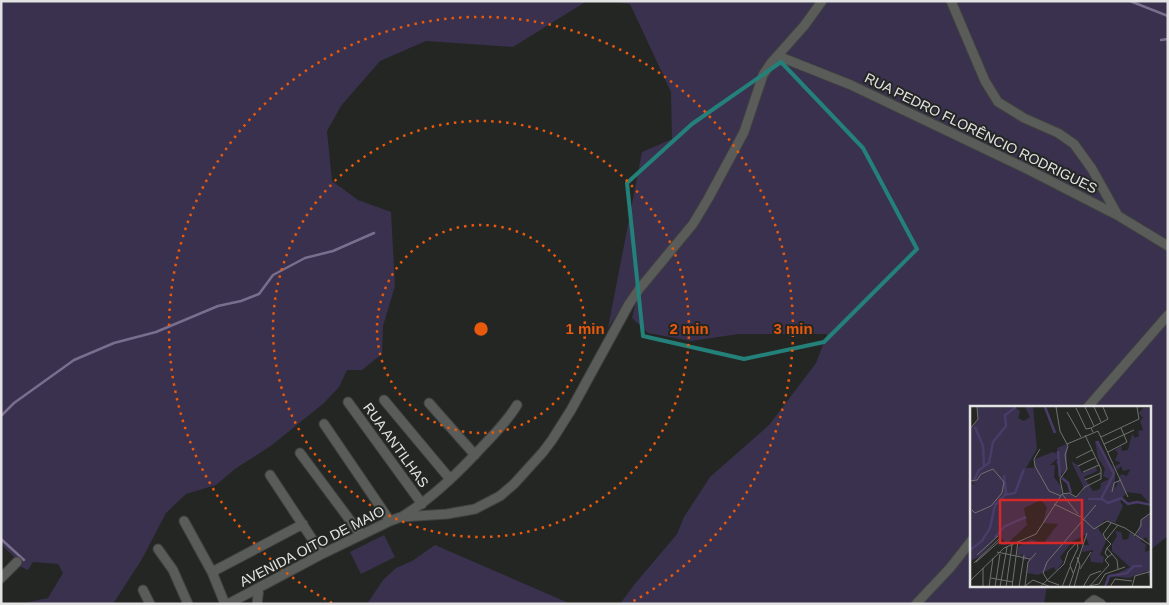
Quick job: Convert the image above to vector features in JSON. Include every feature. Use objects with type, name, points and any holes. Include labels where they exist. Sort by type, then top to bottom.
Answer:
[{"type":"street","name":"AVENIDA OITO DE MAIO","points":[[226,604],[390,521],[401,517],[476,510],[500,496],[514,484],[552,440],[571,410],[636,293],[693,224],[744,132],[763,75],[804,26],[822,1]]},
{"type":"street","points":[[951,1],[985,81],[998,102],[1017,114],[1058,133],[1074,144],[1092,169],[1117,215]]},
{"type":"street","name":"RUA PEDRO FLORÊNCIO RODRIGUES","points":[[778,56],[851,85],[1027,169],[1117,215],[1168,246]]},
{"type":"street","points":[[1089,406],[1168,315]]},
{"type":"street","points":[[384,400],[450,479]]},
{"type":"street","name":"RUA ANTILHAS","points":[[348,402],[422,504]]},
{"type":"street","points":[[429,403],[475,455]]},
{"type":"street","points":[[401,517],[422,504],[450,479],[500,430],[517,406]]},
{"type":"street","points":[[324,424],[390,521]]},
{"type":"street","points":[[300,453],[361,535]]},
{"type":"street","points":[[270,475],[322,554]]},
{"type":"street","points":[[184,521],[212,572],[226,604]]},
{"type":"street","points":[[212,572],[303,524]]},
{"type":"street","points":[[916,604],[950,568],[970,543]]},
{"type":"street","points":[[158,549],[173,570],[188,604]]},
{"type":"street","points":[[1,578],[17,562]]},
{"type":"street","points":[[257,604],[259,588]]},
{"type":"street","points":[[143,590],[150,604]]},
{"type":"highlighted area","points":[[781,62],[863,148],[917,249],[824,342],[744,359],[643,336],[627,183],[692,124]]},
{"type":"shaded area","points":[[1,1],[587,1],[513,47],[426,41],[380,61],[341,106],[327,131],[332,181],[358,200],[391,212],[395,286],[383,326],[382,354],[362,370],[347,370],[339,387],[324,403],[272,445],[235,469],[216,485],[186,494],[166,513],[142,559],[113,604],[19,604],[48,598],[63,573],[58,564],[33,562],[28,570],[19,566],[20,563],[1,544]]},
{"type":"shaded area","points":[[609,1],[1168,1],[1168,536],[1152,548],[1152,406],[970,406],[970,588],[1047,588],[1044,604],[620,604],[677,534],[684,517],[710,477],[769,425],[816,363],[827,334],[739,334],[691,341],[648,333],[632,318],[641,279],[608,328],[642,152],[672,139],[671,92],[630,4]]},
{"type":"shaded area","points":[[384,535],[395,557],[361,574],[350,552]]},
{"type":"shaded area","points":[[435,545],[571,604],[367,604],[383,580],[396,568],[412,561]]},
{"type":"waterway","points":[[1130,1],[1168,16]]},
{"type":"waterway","points":[[1161,40],[1168,39]]},
{"type":"waterway","points":[[1,416],[14,403],[74,360],[114,343],[156,332],[218,306],[241,301],[259,294],[273,275],[305,258],[333,251],[374,233]]},
{"type":"waterway","points":[[1,539],[24,560]]}]
